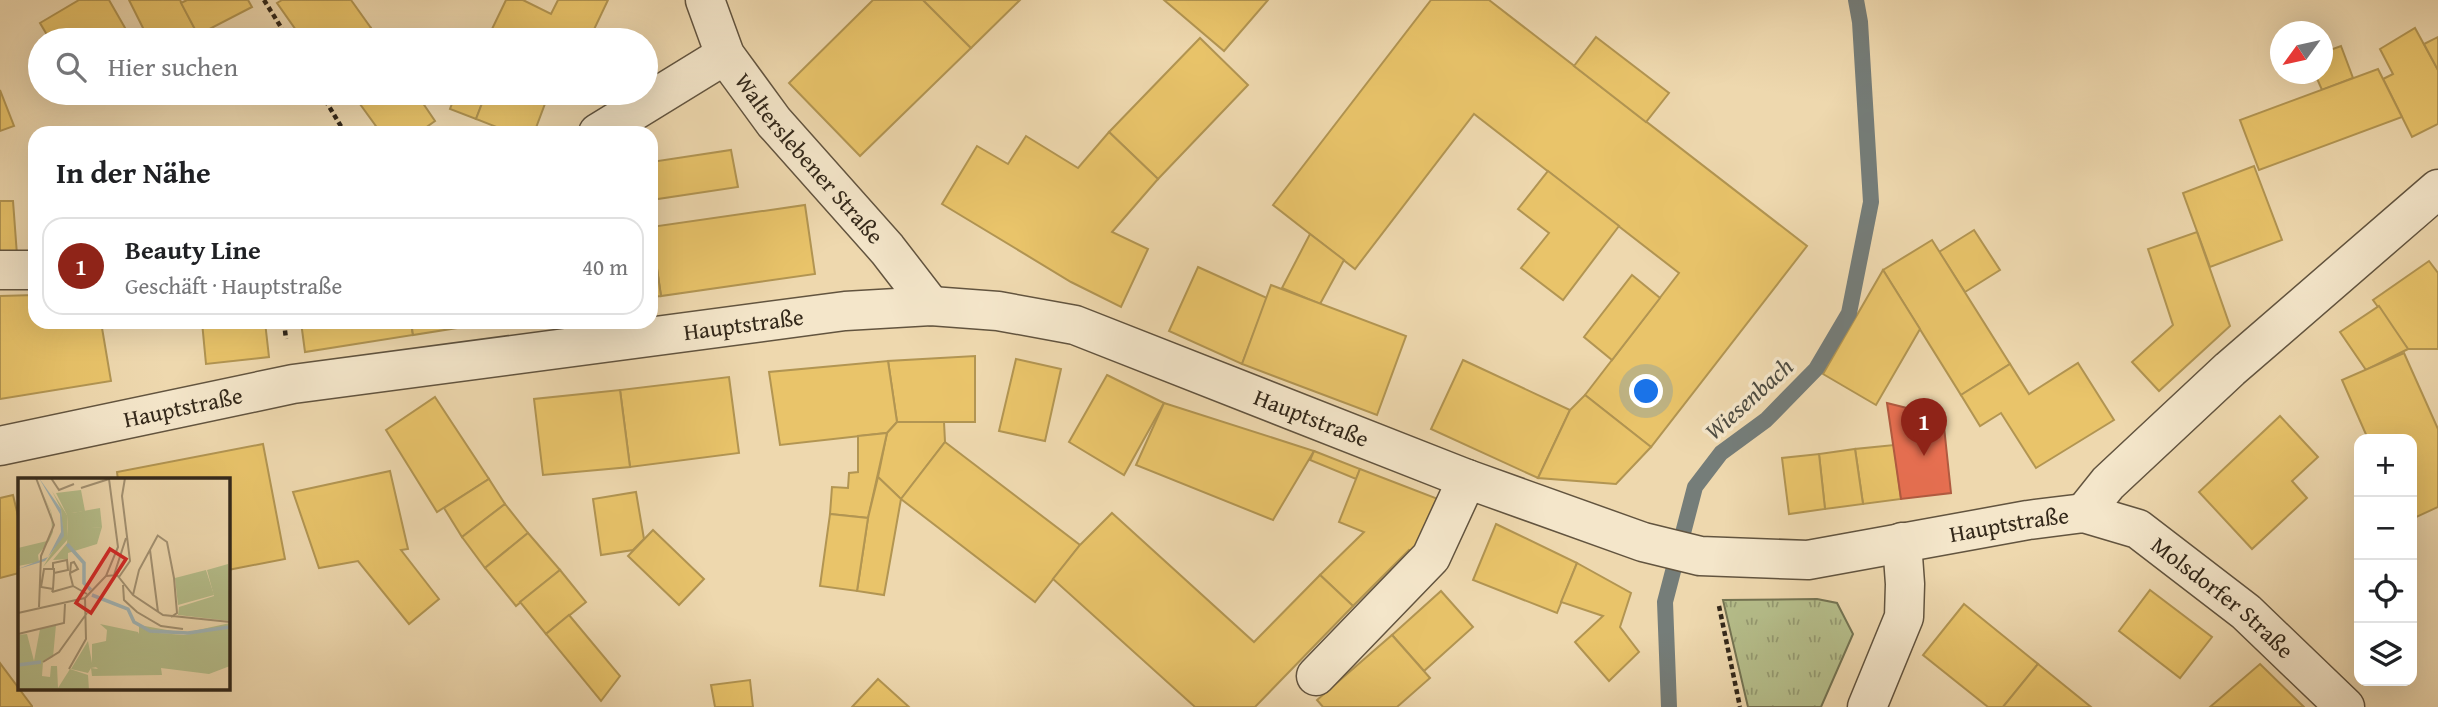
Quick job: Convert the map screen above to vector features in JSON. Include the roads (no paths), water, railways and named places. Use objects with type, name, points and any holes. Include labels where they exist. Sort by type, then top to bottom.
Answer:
[{"type":"street","name":"Walterslebener Straße","points":[[705,0],[725,55],[774,122],[887,249],[931,306]]},
{"type":"street","points":[[658,96],[725,55]]},
{"type":"street","points":[[609,126],[644,105]]},
{"type":"street","name":"Hauptstraße","points":[[0,446],[293,384],[845,311],[931,306],[998,311],[1075,325],[1467,479],[1643,542],[1704,556],[1808,560],[2084,513],[2108,483],[2230,369],[2438,188]]},
{"type":"street","points":[[0,270],[28,270]]},
{"type":"street","points":[[1316,676],[1432,556],[1467,479]]},
{"type":"street","name":"Molsdorfer Straße","points":[[2084,513],[2138,529],[2246,612],[2345,707]]},
{"type":"street","points":[[1867,707],[1904,617],[1902,542]]},
{"type":"waterway","name":"Wiesenbach","points":[[1669,707],[1665,602],[1695,487],[1721,453],[1766,420],[1816,369],[1849,313],[1871,202],[1860,22],[1856,0]]},
{"type":"place","name":"Beauty Line","points":[[1924,456]]}]
